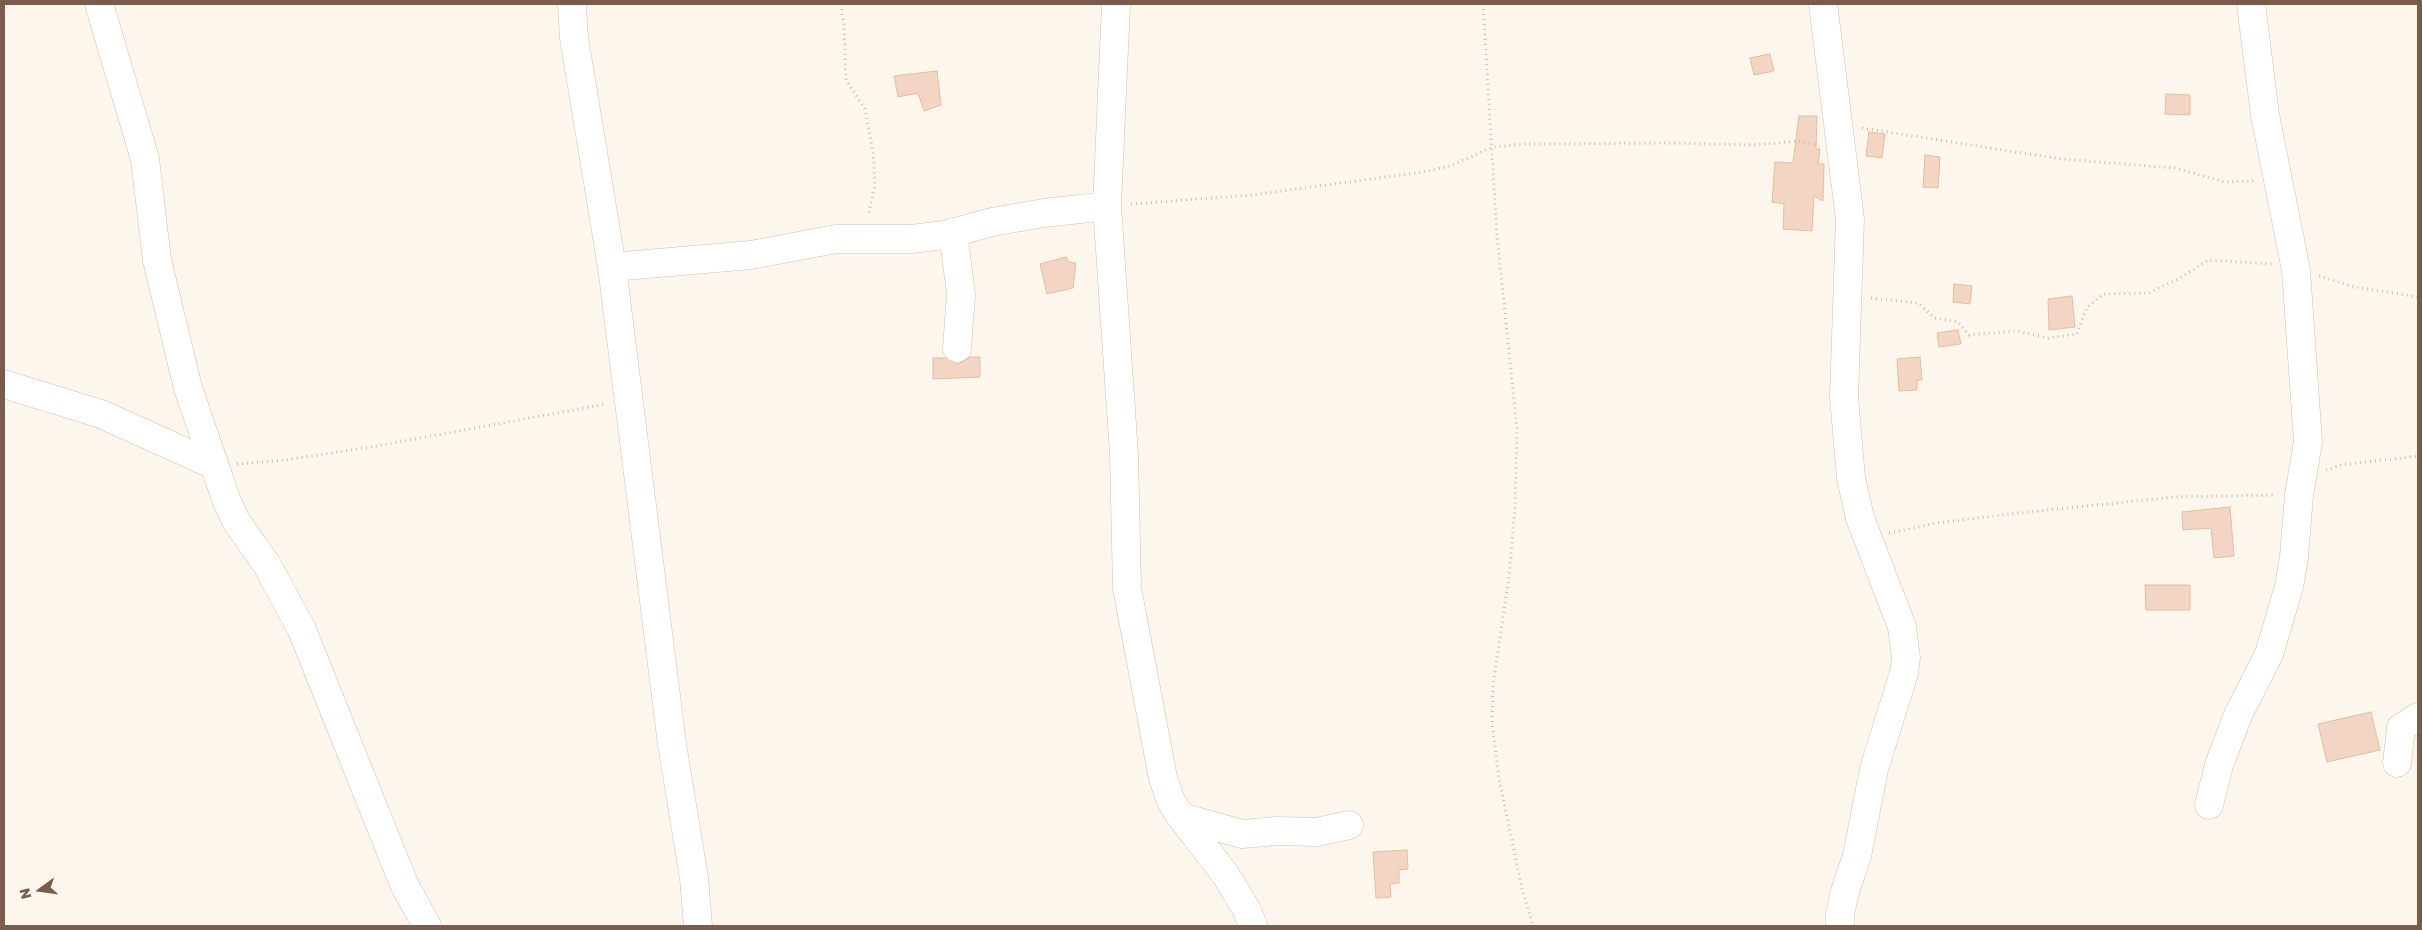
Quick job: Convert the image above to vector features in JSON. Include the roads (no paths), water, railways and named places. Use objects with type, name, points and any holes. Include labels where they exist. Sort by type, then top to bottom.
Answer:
[{"type":"street","points":[[99,4],[145,159],[157,260],[188,388],[214,466],[236,521],[267,565],[302,630],[404,884],[427,926]]},
{"type":"street","points":[[572,4],[577,56],[612,267],[672,744],[694,878],[698,926]]},
{"type":"street","points":[[1116,4],[1116,52],[1108,206],[1124,454],[1127,588],[1162,778],[1171,801],[1225,874],[1247,910],[1254,926]]},
{"type":"street","points":[[1823,4],[1836,122],[1850,219],[1844,397],[1851,478],[1860,518],[1902,627],[1906,658],[1904,673],[1874,770],[1857,856],[1845,891],[1840,914],[1840,926]]},
{"type":"street","points":[[2209,805],[2219,765],[2238,715],[2269,654],[2282,614],[2294,557],[2300,486],[2308,442],[2296,270],[2265,116],[2251,4]]},
{"type":"street","points":[[612,267],[751,255],[836,239],[910,239],[1044,213],[1108,206]]},
{"type":"street","points":[[953,232],[961,294],[957,348]]},
{"type":"street","points":[[4,384],[101,414],[214,466]]},
{"type":"street","points":[[2397,763],[2401,728],[2418,717]]},
{"type":"street","points":[[1181,817],[1242,834],[1277,831],[1317,832],[1349,825]]}]
